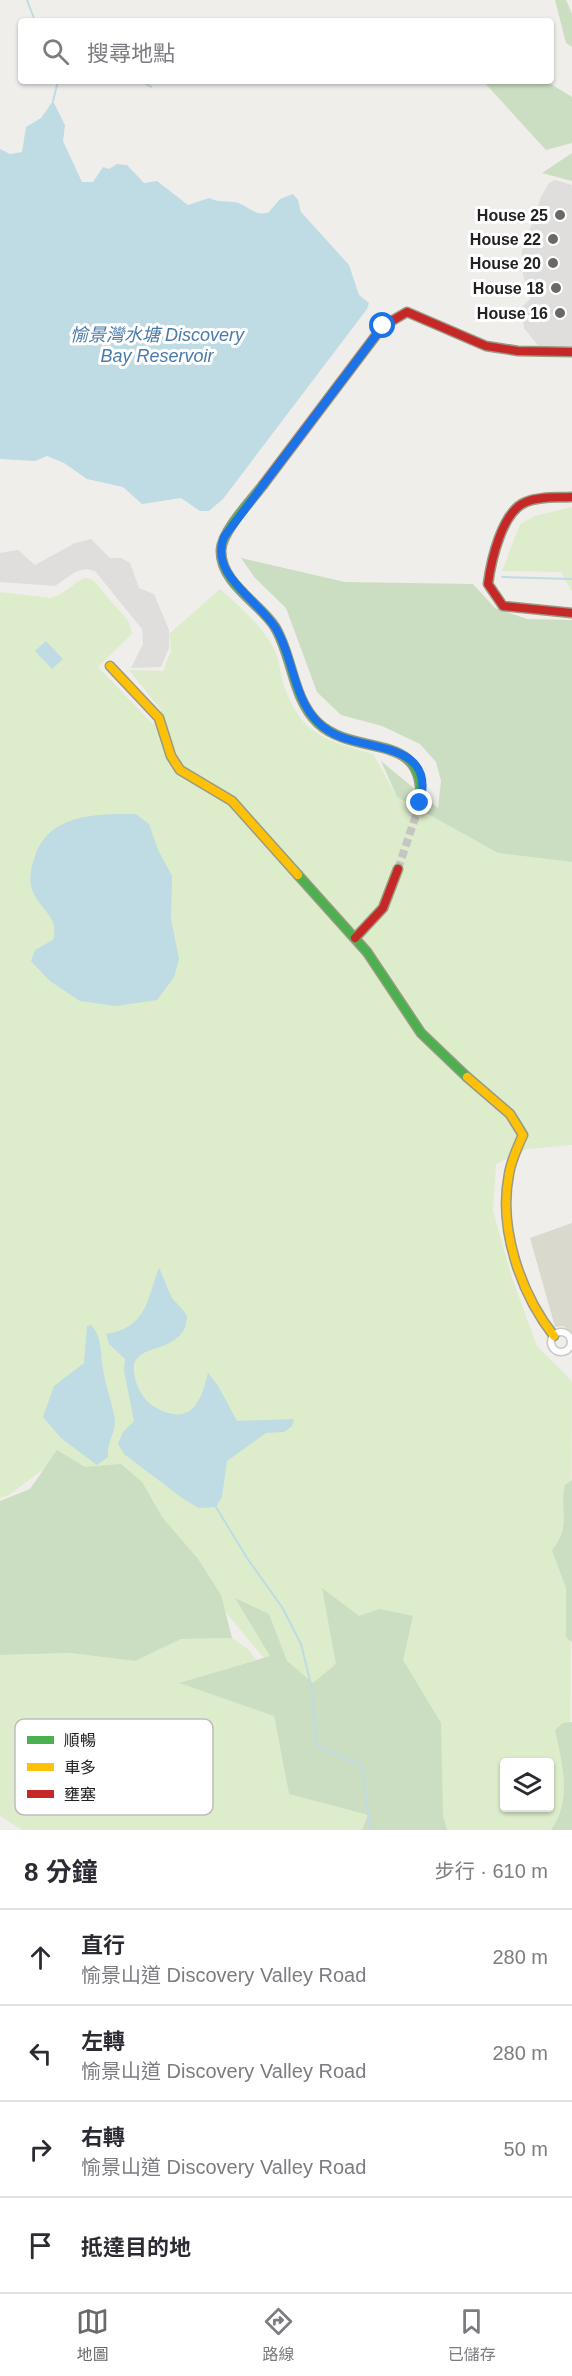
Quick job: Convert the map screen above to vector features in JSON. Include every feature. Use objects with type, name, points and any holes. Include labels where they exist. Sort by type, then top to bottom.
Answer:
[{"type":"street","points":[[420,803],[420,776],[407,757],[394,750],[338,736],[316,720],[298,692],[283,642],[268,618],[223,567],[220,546],[224,537],[383,326],[395,317],[407,312],[414,314],[493,347],[522,352],[572,352]]},
{"type":"street","points":[[572,497],[529,501],[513,510],[491,561],[488,584],[503,606],[572,612]]},
{"type":"street","points":[[110,666],[159,718],[171,756],[180,770],[232,801],[355,938],[388,980],[421,1033],[469,1080],[518,1123],[523,1135],[511,1164],[507,1215],[531,1304],[540,1322],[554,1336]]},
{"type":"street","points":[[355,938],[383,909],[398,869]]},
{"type":"street","points":[[563,1332],[569,1336],[570,1349],[561,1352],[555,1350],[551,1341],[554,1336],[563,1332]]},
{"type":"shaded area","points":[[555,180],[572,185],[572,348],[540,348],[524,328],[521,308],[530,299],[523,275],[522,251],[541,197],[549,183]]},
{"type":"shaded area","points":[[91,539],[110,558],[121,558],[130,563],[139,588],[154,594],[169,630],[169,648],[161,667],[131,668],[143,644],[142,629],[95,571],[86,569],[75,572],[55,586],[0,582],[0,553],[18,550],[35,565],[75,543]]},
{"type":"shaded area","points":[[572,1223],[572,1332],[563,1326],[555,1327],[530,1238]]},
{"type":"green space","points":[[555,0],[566,0],[572,14],[572,47],[566,43]]},
{"type":"green space","points":[[486,84],[551,84],[572,97],[572,143],[546,150]]},
{"type":"green space","points":[[572,153],[572,181],[542,173]]},
{"type":"green space","points":[[572,507],[572,592],[561,572],[502,571],[520,524],[535,516]]},
{"type":"green space","points":[[241,558],[345,582],[473,584],[495,608],[527,619],[572,620],[572,862],[498,853],[397,797],[381,761],[438,808],[441,781],[436,762],[420,744],[382,726],[341,715],[317,692],[286,608],[255,578]]},
{"type":"green space","points":[[84,578],[92,579],[129,622],[132,634],[98,667],[153,724],[161,710],[129,670],[163,671],[171,651],[169,634],[220,589],[250,617],[270,642],[277,655],[284,686],[299,716],[308,726],[329,740],[373,754],[397,797],[498,853],[572,862],[572,1145],[527,1149],[496,1164],[493,1211],[512,1278],[537,1346],[572,1381],[570,1830],[419,1830],[293,1693],[123,1489],[49,1465],[9,1495],[0,1498],[0,592],[51,598]]},
{"type":"green space","points":[[57,1450],[85,1467],[121,1464],[142,1482],[162,1517],[198,1559],[221,1595],[232,1638],[181,1639],[135,1661],[70,1653],[0,1655],[0,1501],[30,1489]]},
{"type":"green space","points":[[572,1480],[572,1642],[566,1637],[566,1588],[552,1550],[562,1533],[565,1485]]},
{"type":"green space","points":[[322,1588],[359,1616],[380,1609],[413,1616],[403,1660],[441,1723],[443,1815],[447,1830],[362,1830],[368,1815],[289,1794],[274,1716],[179,1683],[270,1656],[235,1598],[269,1614],[287,1661],[313,1683],[336,1664]]},
{"type":"green space","points":[[232,1638],[248,1649],[256,1660],[180,1683],[274,1716],[289,1794],[368,1815],[362,1830],[22,1830],[0,1816],[0,1655],[70,1653],[134,1661],[181,1639]]},
{"type":"green space","points":[[572,1722],[572,1830],[551,1830],[558,1819],[564,1795],[563,1770],[555,1730],[563,1723]]},
{"type":"water","name":"愉景灣水塘 Discovery Bay Reservoir","points":[[53,101],[65,125],[63,141],[82,182],[93,182],[103,167],[109,169],[117,164],[127,165],[144,183],[157,181],[188,205],[209,198],[238,203],[259,213],[269,212],[280,199],[293,194],[298,200],[301,212],[349,265],[359,295],[369,303],[367,309],[223,499],[209,511],[200,511],[181,498],[142,504],[123,487],[87,479],[64,463],[47,456],[35,461],[0,459],[0,149],[10,154],[22,152],[26,127],[41,118]]},
{"type":"water","points":[[46,641],[63,659],[52,669],[35,651]]},
{"type":"water","points":[[136,814],[149,824],[158,850],[172,876],[171,919],[179,959],[174,977],[157,1000],[116,1006],[80,1001],[50,981],[31,961],[35,950],[53,940],[54,932],[54,925],[49,914],[36,899],[31,888],[35,856],[42,842],[52,831],[63,824],[91,816]]},
{"type":"water","points":[[159,1268],[172,1298],[187,1317],[186,1325],[180,1336],[141,1355],[135,1361],[134,1371],[138,1387],[146,1400],[168,1413],[185,1413],[197,1404],[208,1373],[217,1384],[237,1421],[294,1419],[292,1426],[284,1432],[266,1433],[227,1461],[222,1497],[216,1507],[199,1508],[185,1500],[124,1454],[118,1444],[123,1432],[134,1421],[124,1371],[125,1359],[109,1344],[106,1334],[120,1331],[138,1319],[148,1301]]},
{"type":"water","points":[[91,1325],[98,1335],[104,1376],[115,1420],[108,1457],[97,1465],[61,1438],[43,1417],[54,1386],[84,1363],[87,1326]]},
{"type":"waterway","points":[[27,0],[34,18]]},
{"type":"waterway","points":[[53,101],[57,84]]},
{"type":"waterway","points":[[146,84],[151,87]]},
{"type":"waterway","points":[[502,577],[572,579]]},
{"type":"waterway","points":[[216,1507],[247,1558],[282,1607],[301,1644],[312,1689],[316,1745],[362,1766],[370,1830]]},
{"type":"tunnel","points":[[398,869],[420,803]]},
{"type":"traffic: fast","points":[[263,485],[226,534],[221,550],[222,562],[227,573],[275,627],[309,713],[318,723],[334,734],[401,755],[412,764],[419,780],[420,803]]},
{"type":"traffic: fast","points":[[298,875],[367,952],[421,1033],[467,1077]]},
{"type":"traffic: slow","points":[[110,666],[159,718],[171,756],[180,770],[232,801],[298,875]]},
{"type":"traffic: slow","points":[[467,1077],[510,1114],[523,1135],[513,1159],[506,1195],[510,1238],[522,1281],[542,1319],[554,1336]]},
{"type":"traffic: jam","points":[[263,485],[383,326],[407,312],[486,346],[518,351],[572,352]]},
{"type":"traffic: jam","points":[[572,497],[526,502],[510,515],[499,538],[488,584],[503,606],[572,613]]},
{"type":"traffic: jam","points":[[355,938],[383,908],[398,869]]},
{"type":"place","name":"House 25","points":[[560,215]]},
{"type":"place","name":"House 22","points":[[553,239]]},
{"type":"place","name":"House 20","points":[[553,263]]},
{"type":"place","name":"House 18","points":[[556,288]]},
{"type":"place","name":"House 16","points":[[560,313]]},
{"type":"route","points":[[383,326],[224,537],[220,546],[220,556],[223,567],[276,628],[288,654],[298,692],[316,720],[328,731],[338,736],[404,754],[419,772],[422,790],[420,803]]}]
